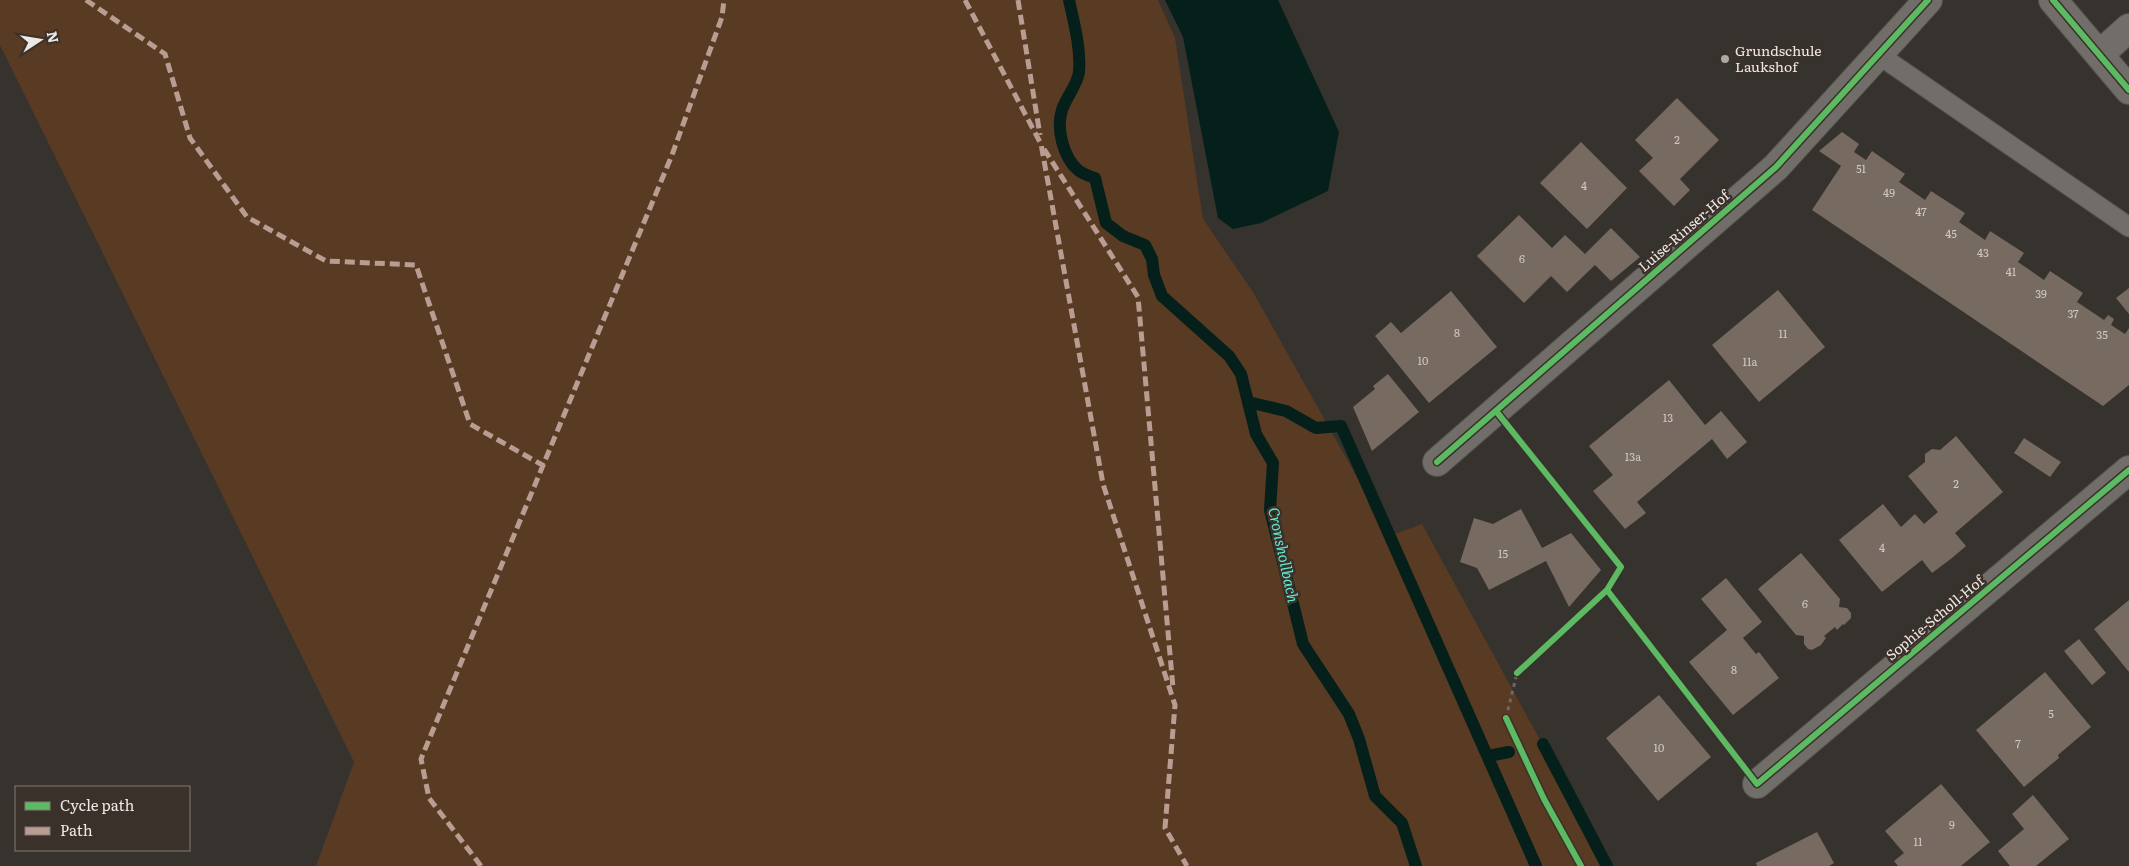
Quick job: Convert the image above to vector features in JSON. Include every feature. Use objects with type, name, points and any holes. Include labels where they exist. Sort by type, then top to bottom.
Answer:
[{"type":"street","name":"Luise-Rinser-Hof","points":[[1437,462],[1776,167],[1928,0]]},
{"type":"street","points":[[2053,0],[2129,90]]},
{"type":"street","points":[[2100,54],[2129,28]]},
{"type":"street","name":"Sophie-Scholl-Hof","points":[[1757,784],[2129,470]]},
{"type":"lane","points":[[1879,55],[2129,227]]},
{"type":"path","points":[[1496,411],[1621,567],[1607,590],[1517,673],[1506,718]]},
{"type":"path","points":[[1607,590],[1757,784]]},
{"type":"shaded area","points":[[0,0],[1158,0],[1175,38],[1203,219],[1253,292],[1390,536],[1422,524],[1609,866],[316,866],[354,762],[0,45]]},
{"type":"water","points":[[1165,0],[1278,0],[1339,132],[1328,191],[1261,223],[1233,229],[1218,218],[1183,37]]},
{"type":"building","points":[[1677,98],[1719,140],[1680,179],[1690,190],[1674,206],[1639,171],[1653,158],[1635,140]]},
{"type":"building","points":[[1842,132],[1859,144],[1854,152],[1866,160],[1872,151],[1905,174],[1899,182],[1925,200],[1931,191],[1965,213],[1959,222],[1985,240],[1990,231],[2024,253],[2018,262],[2044,280],[2050,271],[2083,293],[2077,302],[2104,320],[2108,315],[2114,319],[2111,325],[2125,334],[2129,328],[2129,385],[2103,406],[1812,210],[1841,166],[1819,151]]},
{"type":"building","points":[[1581,142],[1627,188],[1587,229],[1540,183]]},
{"type":"building","points":[[1519,215],[1552,248],[1565,235],[1585,254],[1611,228],[1640,257],[1611,281],[1595,265],[1567,292],[1551,276],[1524,303],[1477,256]]},
{"type":"building","points":[[2129,288],[2129,314],[2116,298]]},
{"type":"building","points":[[1778,290],[1825,347],[1759,402],[1712,345]]},
{"type":"building","points":[[1451,291],[1497,347],[1429,403],[1375,336],[1391,322],[1401,333]]},
{"type":"building","points":[[1388,374],[1419,412],[1372,451],[1353,407],[1375,389],[1373,386]]},
{"type":"building","points":[[1669,380],[1705,425],[1721,411],[1747,442],[1727,459],[1712,439],[1637,502],[1646,513],[1625,529],[1593,491],[1613,475],[1589,446]]},
{"type":"building","points":[[1956,436],[2003,492],[1955,533],[1966,546],[1952,558],[1932,573],[1922,560],[1882,592],[1839,540],[1883,504],[1901,527],[1915,514],[1924,524],[1938,512],[1908,476],[1925,462],[1925,454],[1932,449],[1940,450]]},
{"type":"building","points":[[2024,438],[2061,462],[2050,477],[2014,453]]},
{"type":"building","points":[[1521,509],[1542,548],[1571,533],[1601,570],[1569,607],[1546,561],[1489,590],[1477,568],[1460,562],[1474,518],[1493,524]]},
{"type":"building","points":[[1801,553],[1840,599],[1839,607],[1847,608],[1851,613],[1851,618],[1844,625],[1837,630],[1835,627],[1824,636],[1826,638],[1821,645],[1812,650],[1808,649],[1804,644],[1804,636],[1796,635],[1758,589]]},
{"type":"building","points":[[1726,578],[1762,622],[1743,638],[1756,654],[1759,652],[1779,678],[1733,715],[1689,662],[1727,630],[1701,599]]},
{"type":"building","points":[[2129,600],[2129,672],[2094,629]]},
{"type":"building","points":[[2079,639],[2106,673],[2092,685],[2064,651]]},
{"type":"building","points":[[2045,672],[2091,727],[2058,755],[2059,758],[2024,787],[1976,730]]},
{"type":"building","points":[[1659,695],[1711,757],[1658,801],[1606,738]]},
{"type":"building","points":[[1941,784],[1990,842],[1961,866],[1898,866],[1894,861],[1904,853],[1885,831]]},
{"type":"building","points":[[2033,795],[2069,839],[2036,866],[2010,866],[1998,851],[2024,829],[2012,814]]},
{"type":"building","points":[[1817,832],[1834,863],[1829,866],[1757,866],[1756,863]]},
{"type":"waterway","name":"Cronshollbach","points":[[1069,0],[1077,36],[1079,72],[1060,117],[1060,133],[1068,158],[1078,170],[1095,178],[1106,223],[1123,236],[1145,245],[1152,259],[1154,275],[1162,296],[1229,356],[1241,374],[1256,434],[1273,463],[1270,510],[1303,644],[1349,714],[1359,739],[1375,796],[1402,823],[1416,866]]},
{"type":"waterway","points":[[1248,402],[1286,411],[1316,428],[1341,426],[1536,866]]},
{"type":"waterway","points":[[1543,744],[1607,866]]},
{"type":"waterway","points":[[1488,756],[1509,752]]},
{"type":"marked path","points":[[86,0],[165,54],[190,138],[247,217],[326,261],[416,265],[470,424],[544,466]]},
{"type":"marked path","points":[[481,866],[429,798],[421,759],[672,155],[722,17],[724,0]]},
{"type":"marked path","points":[[965,0],[1041,144],[1103,484],[1175,705],[1165,828],[1187,866]]},
{"type":"marked path","points":[[1018,0],[1040,135]]},
{"type":"marked path","points":[[1044,149],[1138,297],[1173,688]]},
{"type":"cycle path","points":[[1437,462],[1776,167],[1928,0]]},
{"type":"cycle path","points":[[2053,0],[2129,90]]},
{"type":"cycle path","points":[[1496,411],[1621,567],[1607,590]]},
{"type":"cycle path","points":[[1517,673],[1607,590],[1757,784],[2129,470]]},
{"type":"cycle path","points":[[1506,718],[1544,799],[1581,866]]},
{"type":"place","name":"Grundschule Laukshof","points":[[1725,59]]}]
